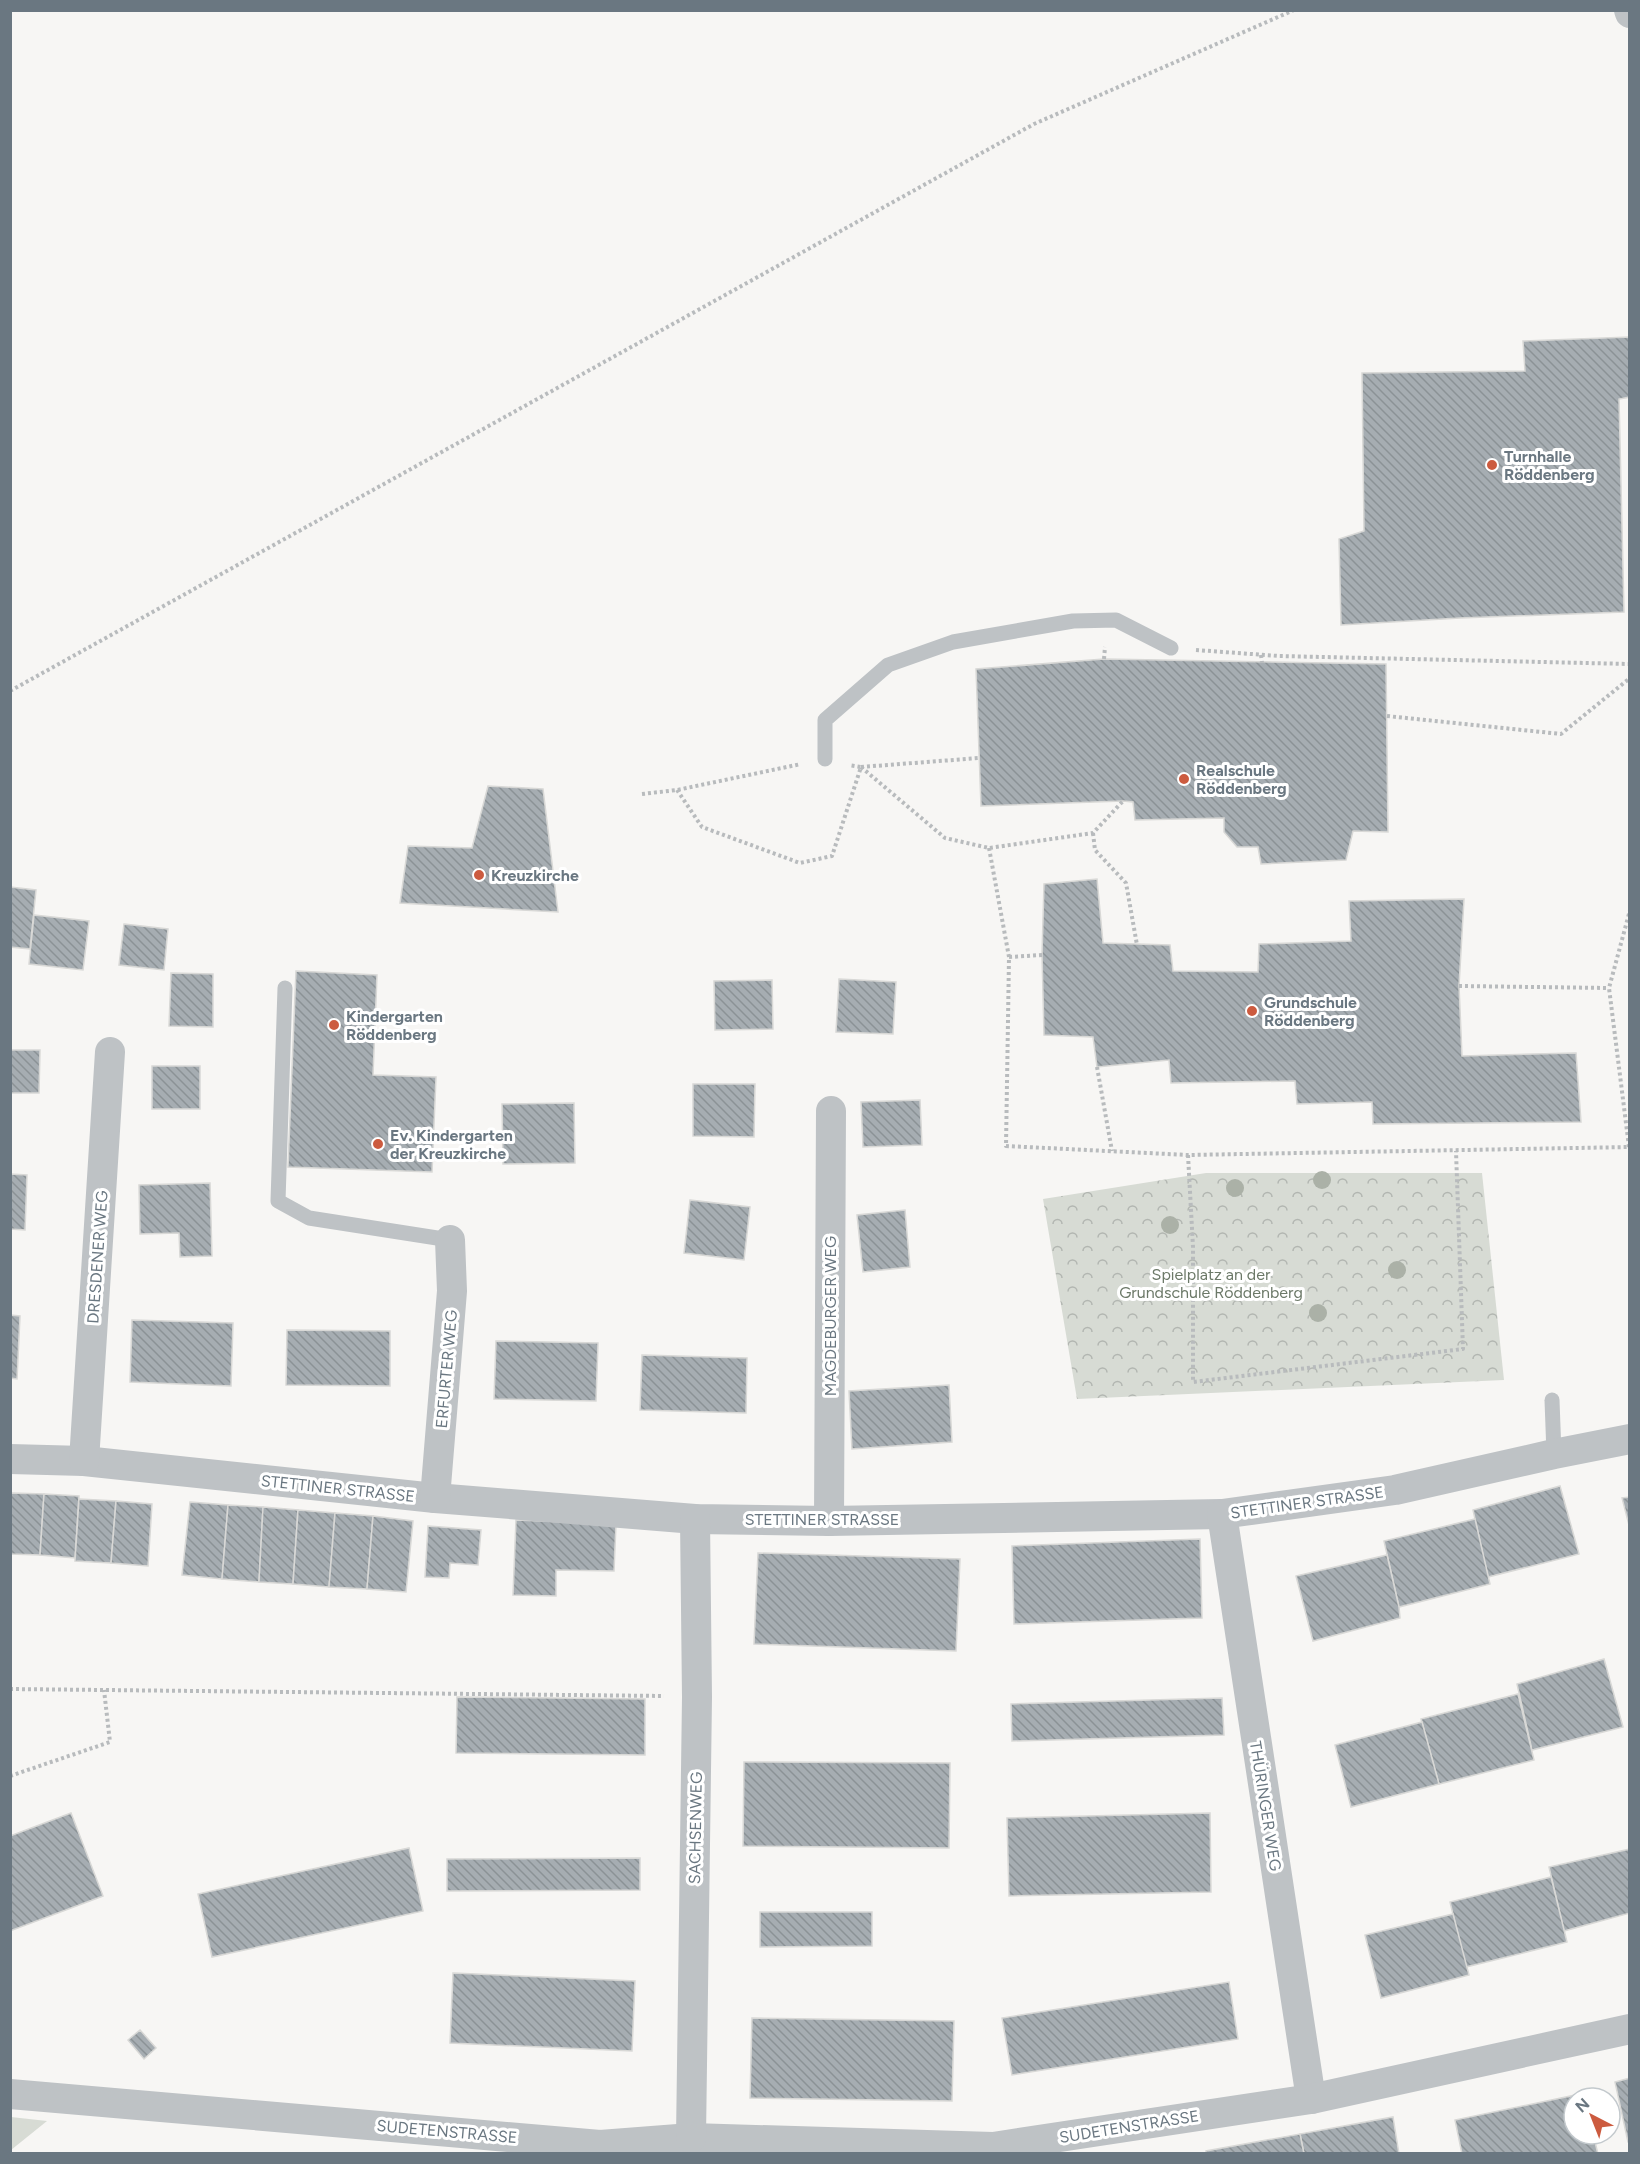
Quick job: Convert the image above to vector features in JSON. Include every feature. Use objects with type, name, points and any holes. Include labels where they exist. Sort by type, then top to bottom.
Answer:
[{"type":"street","name":"DRESDENER WEG","points":[[84,1461],[110,1052]]},
{"type":"street","name":"MAGDEBURGER WEG","points":[[829,1521],[831,1112]]},
{"type":"street","name":"ERFURTER WEG","points":[[435,1498],[452,1292],[450,1240]]},
{"type":"street","name":"STETTINER STRASSE","points":[[10,1459],[84,1461],[435,1498],[695,1519],[829,1521],[1222,1514],[1395,1490],[1554,1454],[1629,1440]]},
{"type":"street","name":"THÜRINGER WEG","points":[[1222,1514],[1311,2099]]},
{"type":"street","name":"SACHSENWEG","points":[[691,2138],[697,1697],[695,1519]]},
{"type":"street","name":"SUDETENSTRASSE","points":[[10,2094],[600,2149],[691,2138],[993,2146],[1311,2099],[1629,2028]]},
{"type":"lane","points":[[825,759],[825,720],[888,665],[954,642],[1074,621],[1116,620],[1170,648]]},
{"type":"lane","points":[[285,988],[278,1202],[309,1218],[450,1240]]},
{"type":"lane","points":[[1551,1400],[1554,1454]]},
{"type":"path","points":[[10,691],[1034,124],[1294,10]]},
{"type":"path","points":[[1104,659],[1106,643]]},
{"type":"path","points":[[1170,648],[1261,655],[1629,664]]},
{"type":"path","points":[[1261,655],[1262,663]]},
{"type":"path","points":[[1387,716],[1561,734],[1629,678]]},
{"type":"path","points":[[642,794],[677,790],[825,759],[861,767],[979,758]]},
{"type":"path","points":[[677,790],[702,827],[801,863],[832,856],[861,767]]},
{"type":"path","points":[[861,767],[945,838],[989,848],[1093,832],[1123,801]]},
{"type":"path","points":[[1093,832],[1095,850],[1126,883],[1137,945]]},
{"type":"path","points":[[989,848],[1009,957],[1006,1146],[1188,1155],[1629,1147],[1609,988],[1629,910]]},
{"type":"path","points":[[1009,957],[1042,955]]},
{"type":"path","points":[[1459,987],[1609,988]]},
{"type":"path","points":[[1097,1067],[1112,1151]]},
{"type":"path","points":[[1188,1155],[1193,1246],[1193,1382],[1463,1349],[1456,1151]]},
{"type":"path","points":[[10,1689],[697,1697]]},
{"type":"path","points":[[10,1776],[110,1742],[104,1690]]},
{"type":"green space","name":"Spielplatz an der Grundschule Röddenberg","points":[[1206,1173],[1482,1173],[1504,1380],[1077,1399],[1043,1199]]},
{"type":"green space","points":[[11,2117],[47,2121],[11,2150]]},
{"type":"building","name":"Turnhalle Röddenberg","points":[[1630,337],[1630,397],[1619,399],[1624,612],[1341,625],[1339,539],[1364,531],[1362,373],[1525,371],[1523,341]]},
{"type":"building","name":"Realschule Röddenberg","points":[[1104,659],[1386,664],[1388,832],[1353,831],[1346,860],[1261,864],[1258,847],[1237,847],[1224,832],[1224,818],[1135,820],[1133,802],[1123,801],[981,806],[976,669]]},
{"type":"building","name":"Kreuzkirche","points":[[488,786],[543,789],[558,912],[400,903],[408,846],[472,848]]},
{"type":"building","name":"Grundschule Röddenberg","points":[[1097,879],[1103,943],[1170,945],[1173,971],[1258,972],[1259,944],[1351,941],[1349,901],[1464,899],[1459,986],[1462,1056],[1576,1053],[1581,1122],[1373,1124],[1372,1102],[1297,1104],[1295,1081],[1171,1083],[1169,1060],[1097,1067],[1093,1037],[1044,1035],[1042,955],[1044,884]]},
{"type":"building","points":[[10,887],[36,890],[30,949],[10,947]]},
{"type":"building","points":[[34,915],[89,921],[83,970],[29,964]]},
{"type":"building","points":[[124,924],[168,929],[164,970],[119,965]]},
{"type":"building","name":"Kindergarten Röddenberg","points":[[296,971],[377,975],[373,1075],[436,1077],[432,1172],[288,1167]]},
{"type":"building","points":[[171,973],[213,974],[213,1027],[169,1026]]},
{"type":"building","points":[[839,979],[896,982],[893,1034],[836,1032]]},
{"type":"building","points":[[772,980],[773,1029],[715,1030],[714,981]]},
{"type":"building","points":[[10,1050],[40,1050],[39,1093],[10,1093]]},
{"type":"building","points":[[152,1066],[200,1066],[200,1109],[152,1109]]},
{"type":"building","points":[[693,1084],[755,1084],[754,1137],[693,1136]]},
{"type":"building","points":[[920,1100],[922,1145],[863,1147],[861,1102]]},
{"type":"building","points":[[574,1103],[575,1163],[503,1164],[502,1104]]},
{"type":"building","points":[[10,1174],[27,1175],[25,1230],[10,1229]]},
{"type":"building","points":[[210,1183],[212,1256],[180,1257],[179,1233],[140,1234],[139,1185]]},
{"type":"building","points":[[690,1200],[750,1207],[744,1260],[684,1253]]},
{"type":"building","points":[[905,1210],[910,1267],[863,1272],[857,1215]]},
{"type":"building","points":[[10,1315],[20,1316],[17,1379],[10,1378]]},
{"type":"building","points":[[132,1320],[233,1323],[231,1386],[130,1382]]},
{"type":"building","points":[[287,1330],[390,1331],[390,1386],[286,1385]]},
{"type":"building","points":[[496,1341],[598,1343],[596,1401],[494,1399]]},
{"type":"building","points":[[642,1355],[747,1358],[746,1413],[640,1410]]},
{"type":"building","points":[[949,1385],[952,1442],[852,1449],[849,1391]]},
{"type":"building","points":[[1560,1486],[1579,1554],[1488,1577],[1473,1510]]},
{"type":"building","points":[[11,1493],[44,1494],[40,1555],[10,1554]]},
{"type":"building","points":[[44,1494],[79,1496],[75,1558],[40,1555]]},
{"type":"building","points":[[1630,1497],[1630,1529],[1622,1498]]},
{"type":"building","points":[[79,1499],[116,1501],[111,1563],[75,1561]]},
{"type":"building","points":[[116,1501],[152,1504],[148,1566],[111,1563]]},
{"type":"building","points":[[190,1502],[228,1505],[222,1579],[182,1575]]},
{"type":"building","points":[[228,1505],[263,1507],[259,1582],[222,1579]]},
{"type":"building","points":[[263,1507],[298,1510],[293,1584],[259,1582]]},
{"type":"building","points":[[298,1510],[335,1513],[329,1587],[293,1584]]},
{"type":"building","points":[[335,1513],[373,1516],[367,1589],[329,1587]]},
{"type":"building","points":[[373,1516],[413,1521],[406,1592],[367,1589]]},
{"type":"building","points":[[1475,1519],[1490,1584],[1399,1607],[1384,1541]]},
{"type":"building","points":[[516,1520],[616,1524],[614,1571],[556,1570],[556,1596],[513,1595]]},
{"type":"building","points":[[428,1526],[481,1530],[478,1565],[450,1563],[449,1578],[425,1577]]},
{"type":"building","points":[[1200,1539],[1202,1618],[1014,1624],[1012,1546]]},
{"type":"building","points":[[758,1553],[960,1559],[956,1651],[754,1644]]},
{"type":"building","points":[[1387,1555],[1400,1618],[1313,1641],[1296,1576]]},
{"type":"building","points":[[1604,1659],[1623,1727],[1532,1750],[1517,1684]]},
{"type":"building","points":[[1518,1694],[1534,1760],[1439,1784],[1421,1719]]},
{"type":"building","points":[[457,1697],[645,1699],[645,1755],[456,1753]]},
{"type":"building","points":[[1222,1698],[1224,1735],[1012,1741],[1011,1704]]},
{"type":"building","points":[[1422,1722],[1439,1784],[1351,1807],[1335,1745]]},
{"type":"building","points":[[744,1762],[950,1763],[949,1848],[743,1846]]},
{"type":"building","points":[[71,1813],[103,1896],[10,1931],[10,1836]]},
{"type":"building","points":[[1210,1813],[1211,1892],[1009,1896],[1007,1818]]},
{"type":"building","points":[[409,1848],[423,1911],[212,1957],[198,1894]]},
{"type":"building","points":[[1630,1849],[1630,1913],[1564,1931],[1549,1867]]},
{"type":"building","points":[[640,1858],[640,1890],[447,1891],[447,1859]]},
{"type":"building","points":[[1551,1877],[1567,1942],[1466,1967],[1450,1902]]},
{"type":"building","points":[[760,1912],[872,1912],[872,1946],[760,1947]]},
{"type":"building","points":[[1453,1914],[1469,1975],[1381,1998],[1365,1935]]},
{"type":"building","points":[[453,1973],[635,1981],[632,2051],[450,2043]]},
{"type":"building","points":[[1229,1982],[1238,2039],[1012,2075],[1002,2018]]},
{"type":"building","points":[[752,2018],[954,2021],[952,2101],[750,2098]]},
{"type":"building","points":[[140,2030],[156,2048],[144,2059],[128,2040]]},
{"type":"building","points":[[1630,2078],[1630,2142],[1628,2142],[1622,2114],[1622,2086],[1616,2086],[1615,2082]]},
{"type":"building","points":[[1562,2098],[1562,2146],[1596,2146],[1598,2154],[1462,2154],[1455,2120]]},
{"type":"building","points":[[1393,2117],[1399,2154],[1304,2154],[1300,2134]]},
{"type":"building","points":[[1300,2134],[1304,2154],[1206,2154],[1206,2151]]},
{"type":"place","name":"Turnhalle Röddenberg","points":[[1492,465]]},
{"type":"place","name":"Realschule Röddenberg","points":[[1184,779]]},
{"type":"place","name":"Kreuzkirche","points":[[479,875]]},
{"type":"place","name":"Grundschule Röddenberg","points":[[1252,1011]]},
{"type":"place","name":"Kindergarten Röddenberg","points":[[334,1025]]},
{"type":"place","name":"Ev. Kindergarten der Kreuzkirche","points":[[378,1144]]}]
